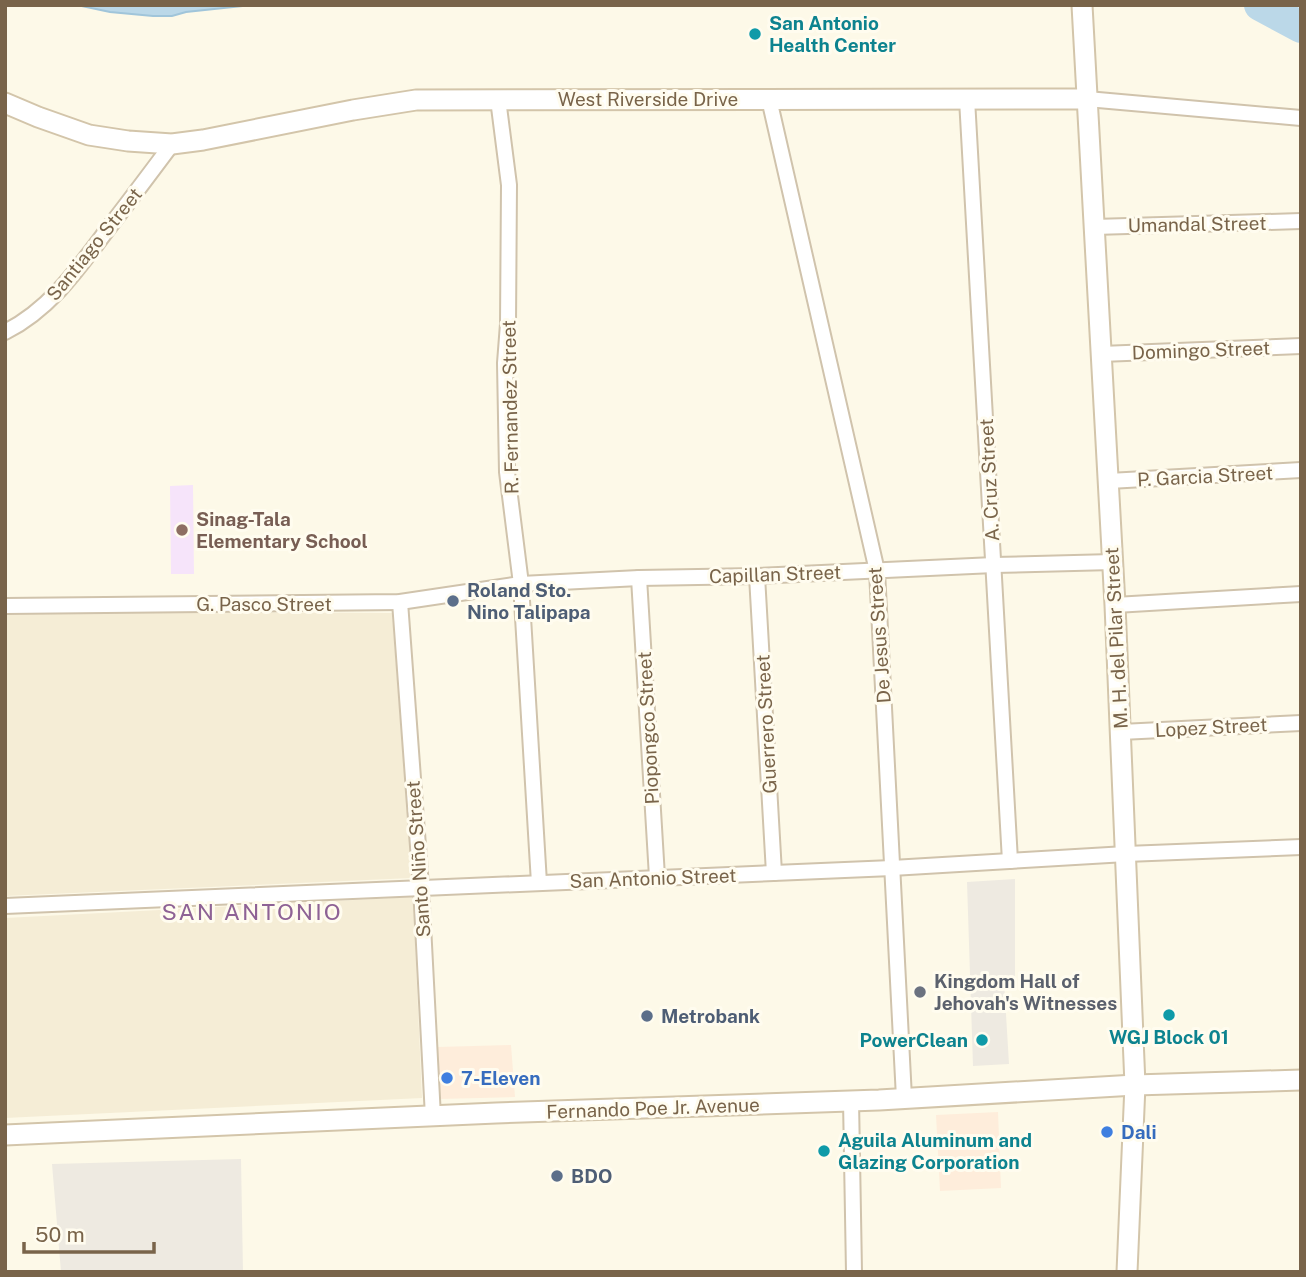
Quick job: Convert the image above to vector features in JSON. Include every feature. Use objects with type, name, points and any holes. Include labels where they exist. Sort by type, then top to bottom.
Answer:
[{"type":"street","name":"M. H. del Pilar Street","points":[[1082,5],[1113,562],[1135,1086],[1127,1272]]},
{"type":"street","name":"R. Fernandez Street","points":[[498,99],[509,185],[508,324],[505,363],[507,472],[521,584],[539,883]]},
{"type":"street","name":"De Jesus Street","points":[[769,99],[877,571],[904,1098]]},
{"type":"street","name":"A. Cruz Street","points":[[967,99],[1010,861]]},
{"type":"street","name":"West Riverside Drive","points":[[5,103],[89,135],[172,144],[416,100],[1087,99],[1301,118]]},
{"type":"street","name":"Santiago Street","points":[[5,332],[51,300],[172,144]]},
{"type":"street","name":"Umandal Street","points":[[1094,227],[1301,221]]},
{"type":"street","name":"Domingo Street","points":[[1101,354],[1301,346]]},
{"type":"street","name":"P. Garcia Street","points":[[1109,481],[1301,470]]},
{"type":"street","name":"Capillan Street","points":[[521,584],[1113,562]]},
{"type":"street","name":"Guerrero Street","points":[[757,576],[774,873]]},
{"type":"street","name":"Piopongco Street","points":[[639,578],[657,877]]},
{"type":"street","name":"G. Pasco Street","points":[[5,606],[400,602],[521,584]]},
{"type":"street","points":[[1115,605],[1301,594]]},
{"type":"street","name":"Santo Niño Street","points":[[400,602],[421,887],[433,1117]]},
{"type":"street","name":"Lopez Street","points":[[1121,732],[1301,723]]},
{"type":"street","name":"San Antonio Street","points":[[5,906],[892,868],[1301,847]]},
{"type":"street","name":"Fernando Poe Jr. Avenue","points":[[5,1135],[1301,1080]]},
{"type":"street","points":[[851,1100],[854,1272]]},
{"type":"shaded area","name":"Sinag-Tala Elementary School","points":[[193,485],[194,574],[171,574],[170,486]]},
{"type":"shaded area","points":[[5,611],[392,613],[412,878],[5,896]]},
{"type":"shaded area","points":[[1015,879],[1015,977],[1004,981],[1009,1064],[973,1066],[967,882]]},
{"type":"shaded area","points":[[413,897],[422,1098],[5,1118],[5,918]]},
{"type":"shaded area","points":[[511,1045],[515,1097],[439,1099],[437,1047]]},
{"type":"shaded area","points":[[998,1112],[1001,1188],[940,1191],[936,1115]]},
{"type":"shaded area","points":[[241,1159],[243,1272],[61,1272],[52,1164]]},
{"type":"water","points":[[77,5],[252,5],[153,16],[110,12]]},
{"type":"waterway","points":[[1260,5],[1301,27]]},
{"type":"place","name":"San Antonio Health Center","points":[[755,34]]},
{"type":"place","name":"Sinag-Tala Elementary School","points":[[182,530]]},
{"type":"place","name":"Roland Sto. Nino Talipapa","points":[[453,601]]},
{"type":"place","name":"Kingdom Hall of Jehovah's Witnesses","points":[[920,992]]},
{"type":"place","name":"WGJ Block 01","points":[[1169,1015]]},
{"type":"place","name":"Metrobank","points":[[647,1016]]},
{"type":"place","name":"PowerClean","points":[[982,1040]]},
{"type":"place","name":"7-Eleven","points":[[447,1078]]},
{"type":"place","name":"Dali","points":[[1107,1132]]},
{"type":"place","name":"Aguila Aluminum and Glazing Corporation","points":[[824,1151]]},
{"type":"place","name":"BDO","points":[[557,1176]]},
{"type":"district","name":"SAN ANTONIO","points":[[252,911]]}]
